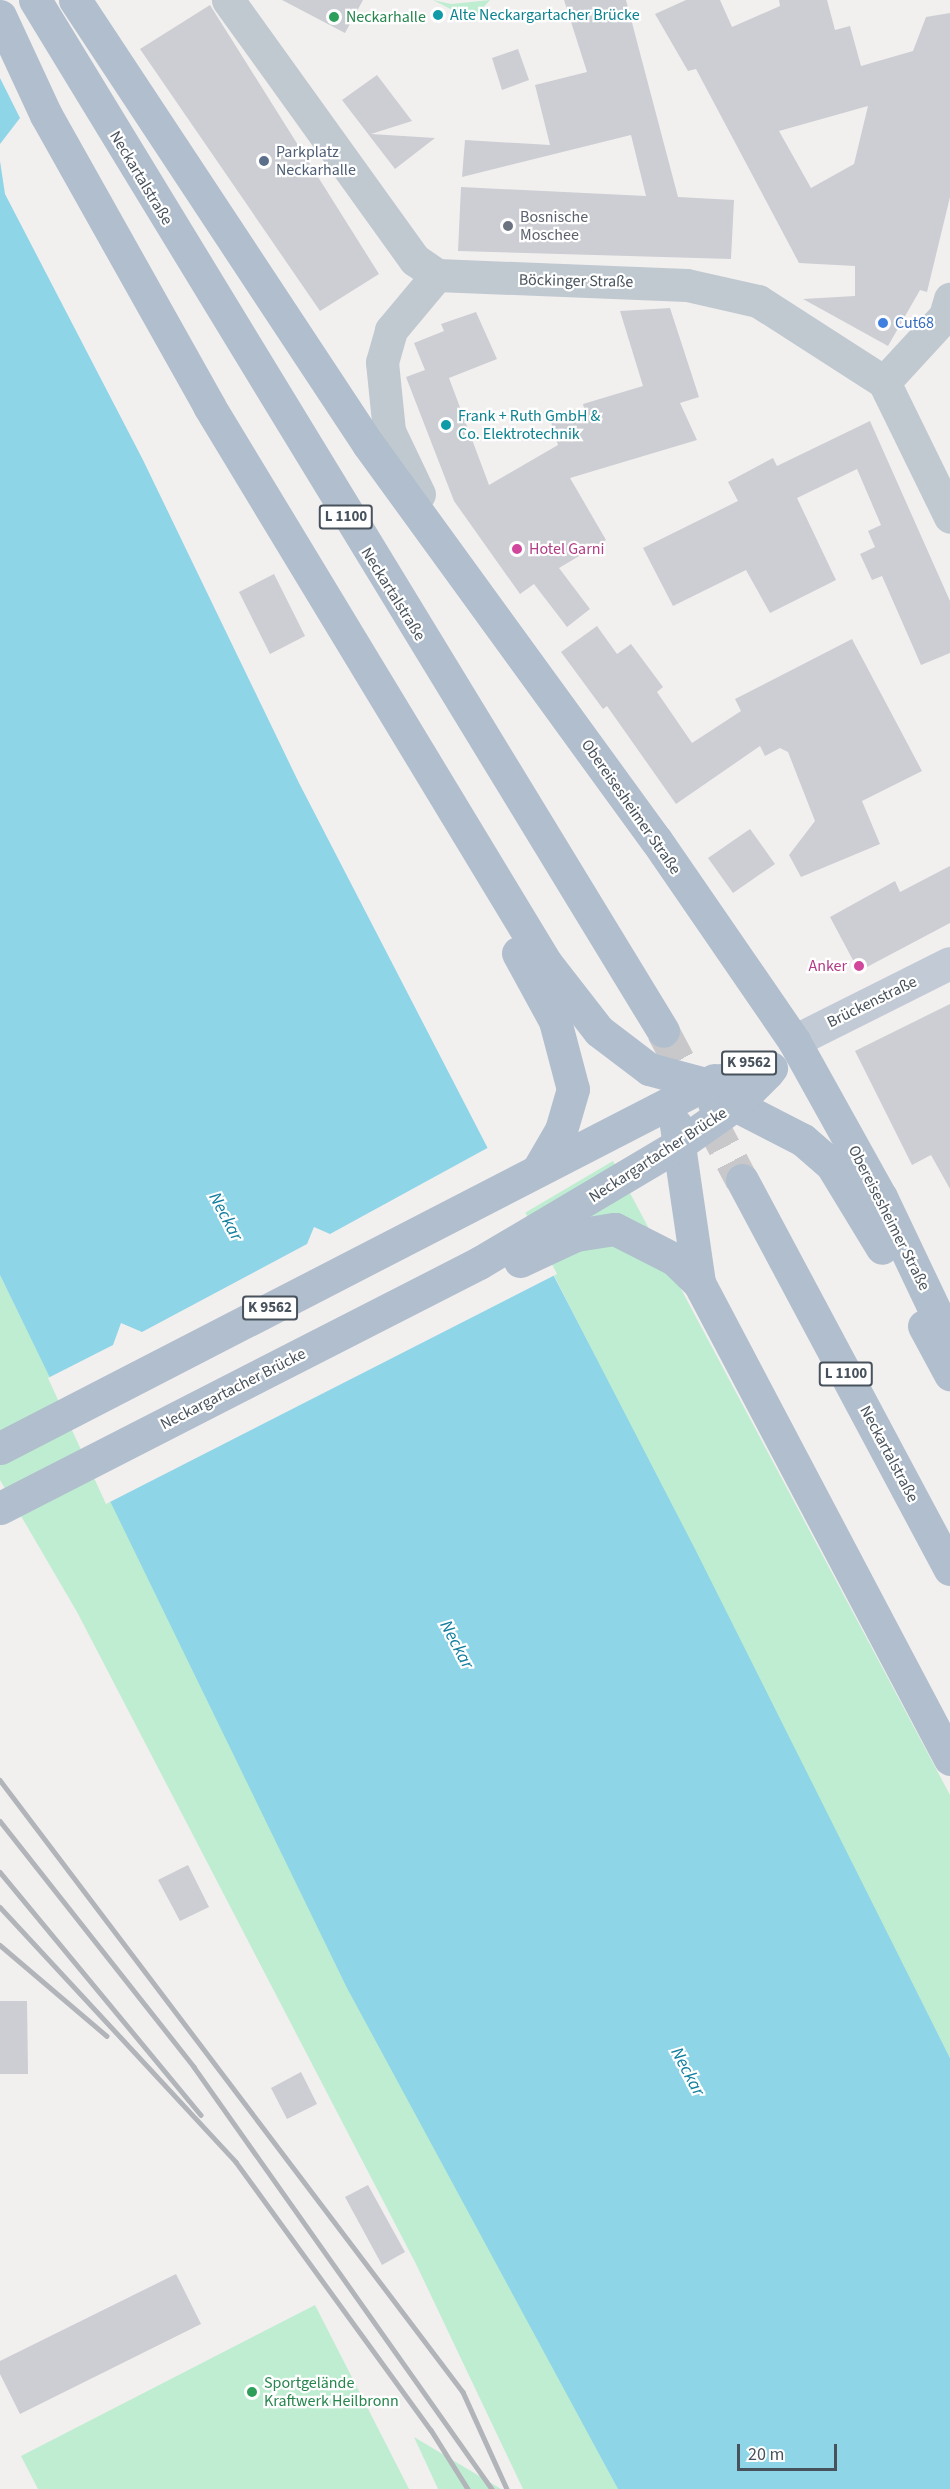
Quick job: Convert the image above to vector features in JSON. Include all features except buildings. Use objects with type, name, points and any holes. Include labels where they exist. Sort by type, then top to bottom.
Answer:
[{"type":"main road","name":"Neckartalstraße","points":[[35,0],[663,1031]]},
{"type":"main road","points":[[75,0],[368,444],[471,584]]},
{"type":"main road","points":[[0,16],[46,115],[203,396],[394,718],[546,963],[599,1031],[649,1069],[705,1084],[771,1068]]},
{"type":"main road","name":"Obereisesheimer Straße","points":[[471,584],[794,1041],[881,1197],[950,1342]]},
{"type":"main road","points":[[394,718],[555,1021],[571,1066],[573,1089],[561,1130],[539,1168]]},
{"type":"main road","name":"Brückenstraße","points":[[794,1041],[950,963]]},
{"type":"main road","name":"Neckargartacher Brücke","points":[[0,1508],[432,1287],[570,1224],[735,1105],[794,1041]]},
{"type":"main road","name":"Neckargartacher Brücke","points":[[0,1448],[539,1168],[794,1041]]},
{"type":"main road","points":[[699,1283],[673,1100],[735,1105],[803,1140],[831,1164],[856,1198],[950,1374]]},
{"type":"main road","name":"Neckartalstraße","points":[[742,1180],[950,1569]]},
{"type":"main road","points":[[570,1224],[615,1229],[635,1237],[674,1259],[699,1283],[950,1759]]},
{"type":"street","points":[[228,0],[415,260],[437,275]]},
{"type":"street","name":"Obereisesheimer Straße","points":[[437,275],[391,330],[382,362],[389,431],[399,460],[471,584]]},
{"type":"street","name":"Böckinger Straße","points":[[437,275],[723,289],[758,300],[884,382]]},
{"type":"street","points":[[948,310],[884,382],[950,518]]},
{"type":"green space","points":[[433,0],[451,4],[490,0],[472,20]]},
{"type":"green space","points":[[613,1161],[950,1795],[950,2058],[523,1214]]},
{"type":"green space","points":[[0,1275],[59,1395],[618,2489],[523,2489],[416,2264],[77,1612],[0,1480]]},
{"type":"green space","name":"Sportgelände Kraftwerk Heilbronn","points":[[315,2305],[409,2489],[38,2489],[21,2456]]},
{"type":"green space","points":[[414,2437],[501,2489],[438,2489]]},
{"type":"water","points":[[0,78],[20,118],[0,144]]},
{"type":"water","name":"Neckar","points":[[0,161],[5,194],[143,460],[299,783],[695,1549],[950,2058],[950,2489],[618,2489],[347,1988],[0,1275]]},
{"type":"pier","points":[[491,1146],[557,1274],[106,1504],[48,1378],[113,1345],[121,1323],[142,1332],[307,1244],[314,1227],[330,1234]]},
{"type":"tunnel","points":[[663,1031],[742,1180]]},
{"type":"railway","points":[[0,1780],[463,2392],[507,2489]]},
{"type":"railway","points":[[0,1821],[194,2067],[492,2489]]},
{"type":"railway","points":[[0,1872],[201,2115]]},
{"type":"railway","points":[[0,1907],[236,2162],[431,2430],[468,2489]]},
{"type":"railway","points":[[0,1945],[107,2036]]},
{"type":"place","name":"Alte Neckargartacher Brücke","points":[[438,15]]},
{"type":"place","name":"Neckarhalle","points":[[334,17]]},
{"type":"place","name":"Parkplatz Neckarhalle","points":[[264,161]]},
{"type":"place","name":"Bosnische Moschee","points":[[508,226]]},
{"type":"place","name":"Cut68","points":[[883,323]]},
{"type":"place","name":"Frank + Ruth GmbH & Co. Elektrotechnik","points":[[446,425]]},
{"type":"place","name":"Hotel Garni","points":[[517,549]]},
{"type":"place","name":"Anker","points":[[859,966]]},
{"type":"place","name":"Sportgelände Kraftwerk Heilbronn","points":[[252,2392]]}]
